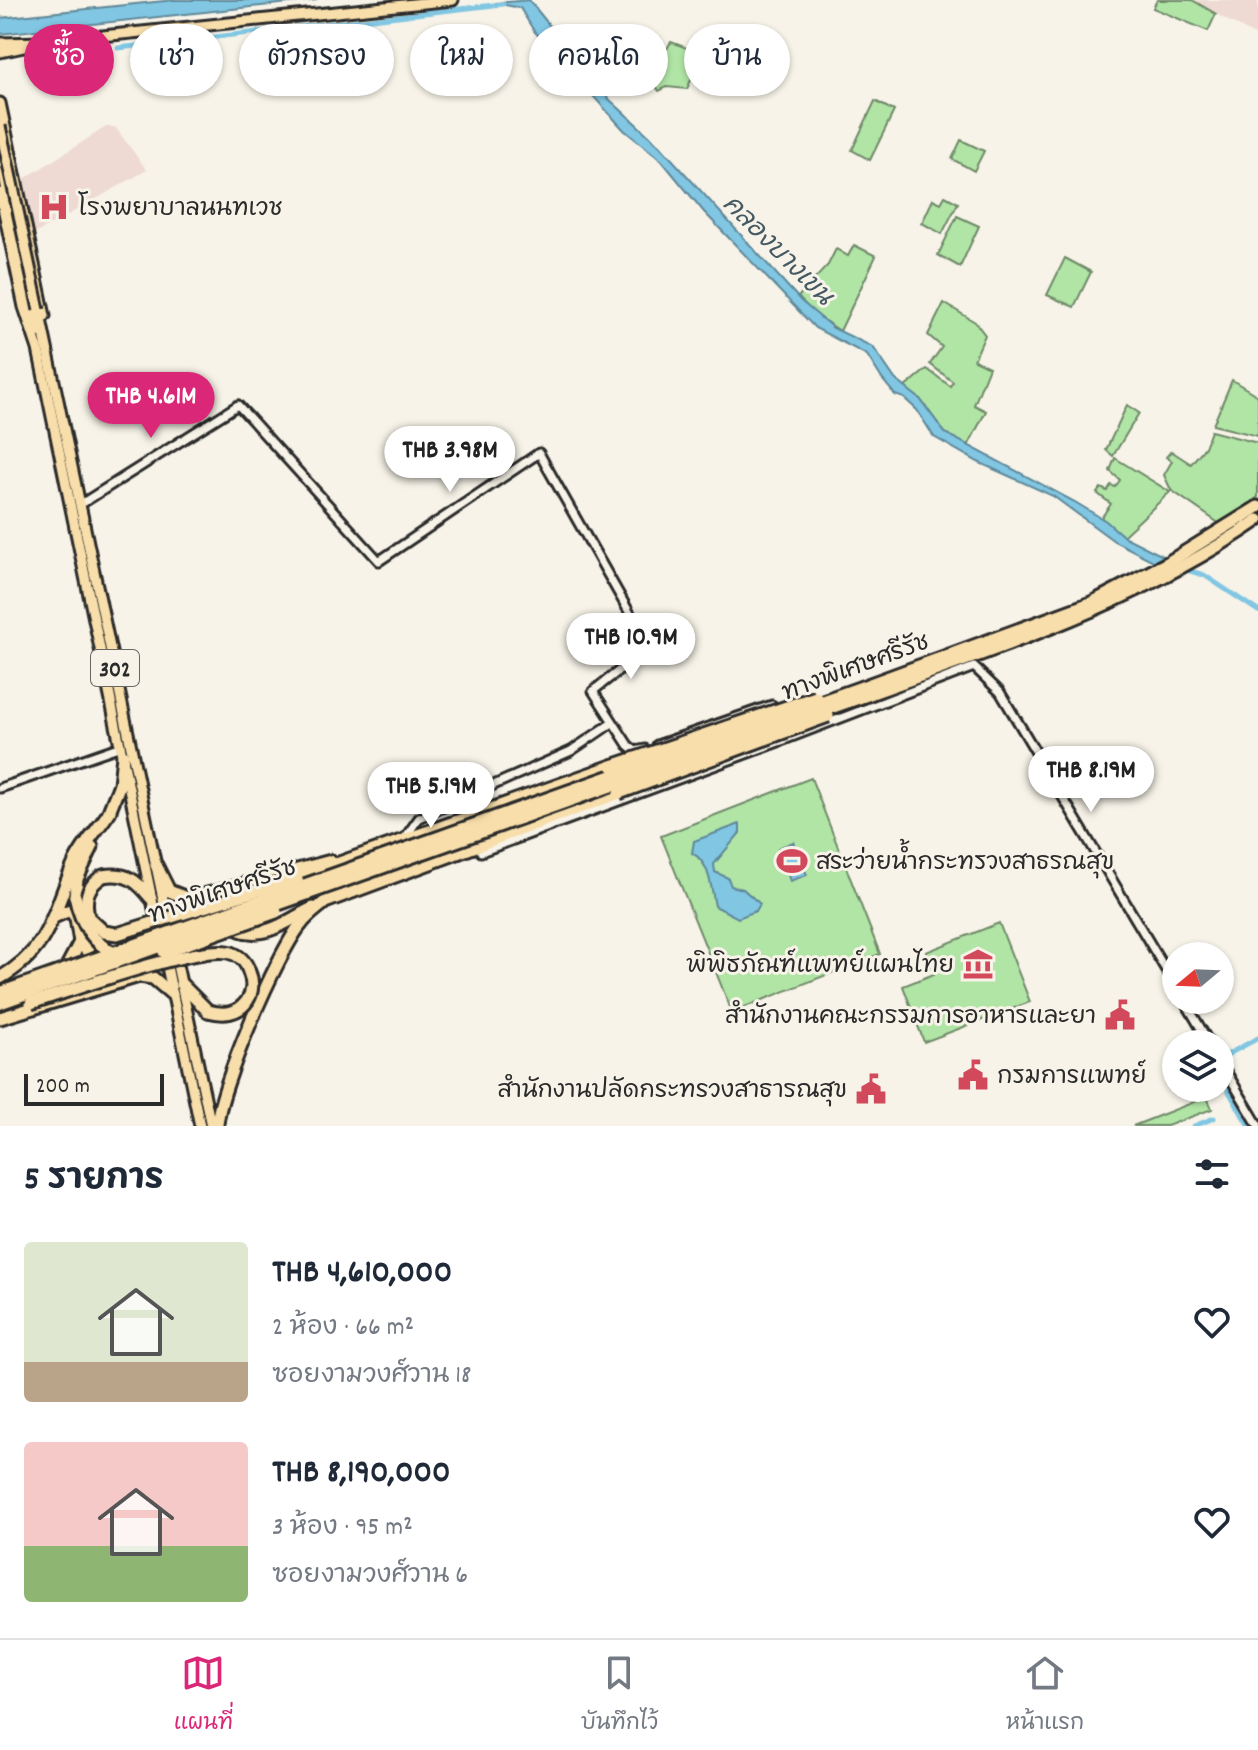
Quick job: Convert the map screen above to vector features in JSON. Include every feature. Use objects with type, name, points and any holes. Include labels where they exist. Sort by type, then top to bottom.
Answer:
[{"type":"highway","name":"ทางพิเศษศรีรัช","points":[[2,1013],[324,896],[1091,603],[1169,562],[1258,507]]},
{"type":"highway","name":"ทางพิเศษศรีรัช","points":[[0,993],[1073,621],[1177,571],[1258,520]]},
{"type":"highway","points":[[122,751],[120,784],[77,879],[75,896],[79,915],[101,945],[121,956],[142,957],[480,848],[558,815],[808,725],[864,691]]},
{"type":"highway","points":[[151,898],[136,880],[117,874],[103,876],[92,883],[87,892],[88,917],[104,932],[117,934],[297,878],[788,705],[864,691]]},
{"type":"highway","points":[[549,790],[563,798],[558,815]]},
{"type":"highway","points":[[51,927],[77,858],[110,811]]},
{"type":"highway","points":[[156,865],[169,891],[189,899],[326,861],[344,860]]},
{"type":"highway","points":[[171,934],[181,923],[204,914],[245,932],[274,929],[324,896]]},
{"type":"highway","points":[[214,1126],[223,1091],[283,953],[324,896]]},
{"type":"highway","points":[[0,978],[30,958],[58,912],[70,910],[76,918],[80,942],[98,965]]},
{"type":"highway","points":[[61,977],[80,942]]},
{"type":"highway","points":[[2,1013],[195,956],[227,952],[239,957],[251,977],[251,991],[246,1003],[234,1012],[221,1014],[208,1011],[181,984]]},
{"type":"highway","points":[[2,1013],[139,976],[153,978],[172,994]]},
{"type":"main road","points":[[114,35],[453,0]]},
{"type":"main road","points":[[0,43],[24,42]]},
{"type":"main road","points":[[0,54],[24,48]]},
{"type":"main road","name":"302","points":[[0,103],[156,865],[214,1126]]},
{"type":"main road","name":"302","points":[[0,126],[36,311],[38,349]]},
{"type":"main road","points":[[0,154],[12,155]]},
{"type":"main road","name":"302","points":[[0,154],[36,311],[49,351]]},
{"type":"main road","name":"302","points":[[0,193],[24,307],[38,349],[200,1126]]},
{"type":"street","points":[[81,504],[238,405],[379,561],[539,453],[649,647],[593,691],[628,745],[640,751],[772,705],[784,740]]},
{"type":"street","points":[[480,848],[784,740],[974,667],[1000,692],[1162,964]]},
{"type":"street","points":[[403,840],[414,821],[571,751],[612,723]]},
{"type":"street","points":[[0,788],[122,751]]},
{"type":"street","points":[[447,806],[447,816],[452,822]]},
{"type":"street","points":[[1234,1085],[1258,1125]]},
{"type":"shaded area","points":[[1192,0],[1258,0],[1258,37],[1216,14]]},
{"type":"shaded area","name":"โรงพยาบาลนนทเวช","points":[[106,127],[115,127],[147,170],[31,236],[21,181]]},
{"type":"green space","points":[[1157,0],[1192,0],[1216,14],[1208,31],[1153,8]]},
{"type":"green space","points":[[671,42],[684,47],[684,89],[668,87],[668,47]]},
{"type":"green space","points":[[875,101],[894,111],[870,160],[852,150]]},
{"type":"green space","points":[[961,140],[984,151],[974,171],[952,159]]},
{"type":"green space","points":[[945,196],[958,203],[942,234],[922,223],[933,199],[941,203]]},
{"type":"green space","points":[[957,216],[979,226],[960,267],[938,255]]},
{"type":"green space","points":[[854,245],[876,256],[840,331],[813,313],[798,297],[828,265],[836,249],[848,256]]},
{"type":"green space","points":[[1065,258],[1091,272],[1074,307],[1047,295]]},
{"type":"green space","points":[[944,303],[975,322],[985,335],[974,360],[989,367],[974,405],[986,411],[968,446],[945,433],[920,399],[904,388],[927,369],[950,386],[953,382],[930,364],[942,347],[928,335]]},
{"type":"green space","points":[[1232,380],[1258,396],[1258,436],[1213,425]]},
{"type":"green space","points":[[1127,405],[1139,413],[1113,456],[1106,450]]},
{"type":"green space","points":[[1211,431],[1258,443],[1258,497],[1220,524],[1171,490],[1164,475],[1172,461],[1166,457],[1171,451],[1191,464],[1205,447]]},
{"type":"green space","points":[[1115,458],[1170,492],[1123,536],[1101,518],[1111,504],[1097,493],[1101,488],[1107,491],[1111,485],[1115,487],[1120,480],[1110,471]]},
{"type":"green space","points":[[811,778],[880,954],[732,1012],[661,836]]},
{"type":"green space","points":[[999,923],[1030,1002],[924,1042],[903,986],[934,974],[926,952]]},
{"type":"green space","points":[[1194,1102],[1209,1102],[1212,1109],[1167,1126],[1133,1126]]},
{"type":"water","points":[[174,0],[317,0],[93,24],[24,24],[24,31],[0,34],[0,18]]},
{"type":"water","points":[[529,0],[548,24],[530,24],[520,8],[495,3]]},
{"type":"water","points":[[593,96],[607,96],[660,146],[801,301],[833,328],[873,347],[895,379],[920,399],[945,433],[1075,502],[1106,521],[1123,536],[1167,558],[1157,563],[1114,541],[1053,496],[978,462],[934,437],[917,410],[904,398],[895,395],[867,355],[815,328],[704,212],[662,161],[624,130]]},
{"type":"water","points":[[740,824],[740,833],[714,864],[715,872],[728,878],[731,886],[743,889],[760,904],[756,911],[738,918],[715,906],[706,869],[692,853],[694,841]]},
{"type":"water","name":"สระว่ายน้ำกระทรวงสาธรณสุข","points":[[793,842],[807,875],[790,881],[778,848]]},
{"type":"waterway","points":[[118,48],[503,4]]},
{"type":"waterway","name":"คลองบางเขน","points":[[1183,569],[1204,575],[1258,611]]},
{"type":"waterway","points":[[1234,1051],[1258,1038]]},
{"type":"waterway","points":[[1234,1100],[1249,1126]]},
{"type":"waterway","points":[[1194,1126],[1214,1118]]},
{"type":"place","name":"โรงพยาบาลนนทเวช","points":[[54,207]]},
{"type":"place","name":"สระว่ายน้ำกระทรวงสาธรณสุข","points":[[792,861]]},
{"type":"place","name":"พิพิธภัณฑ์แพทย์แผนไทย","points":[[978,964]]},
{"type":"place","name":"สำนักงานคณะกรรมการอาหารและยา","points":[[1120,1015]]},
{"type":"place","name":"กรมการแพทย์","points":[[973,1075]]},
{"type":"place","name":"สำนักงานปลัดกระทรวงสาธารณสุข","points":[[871,1089]]}]
